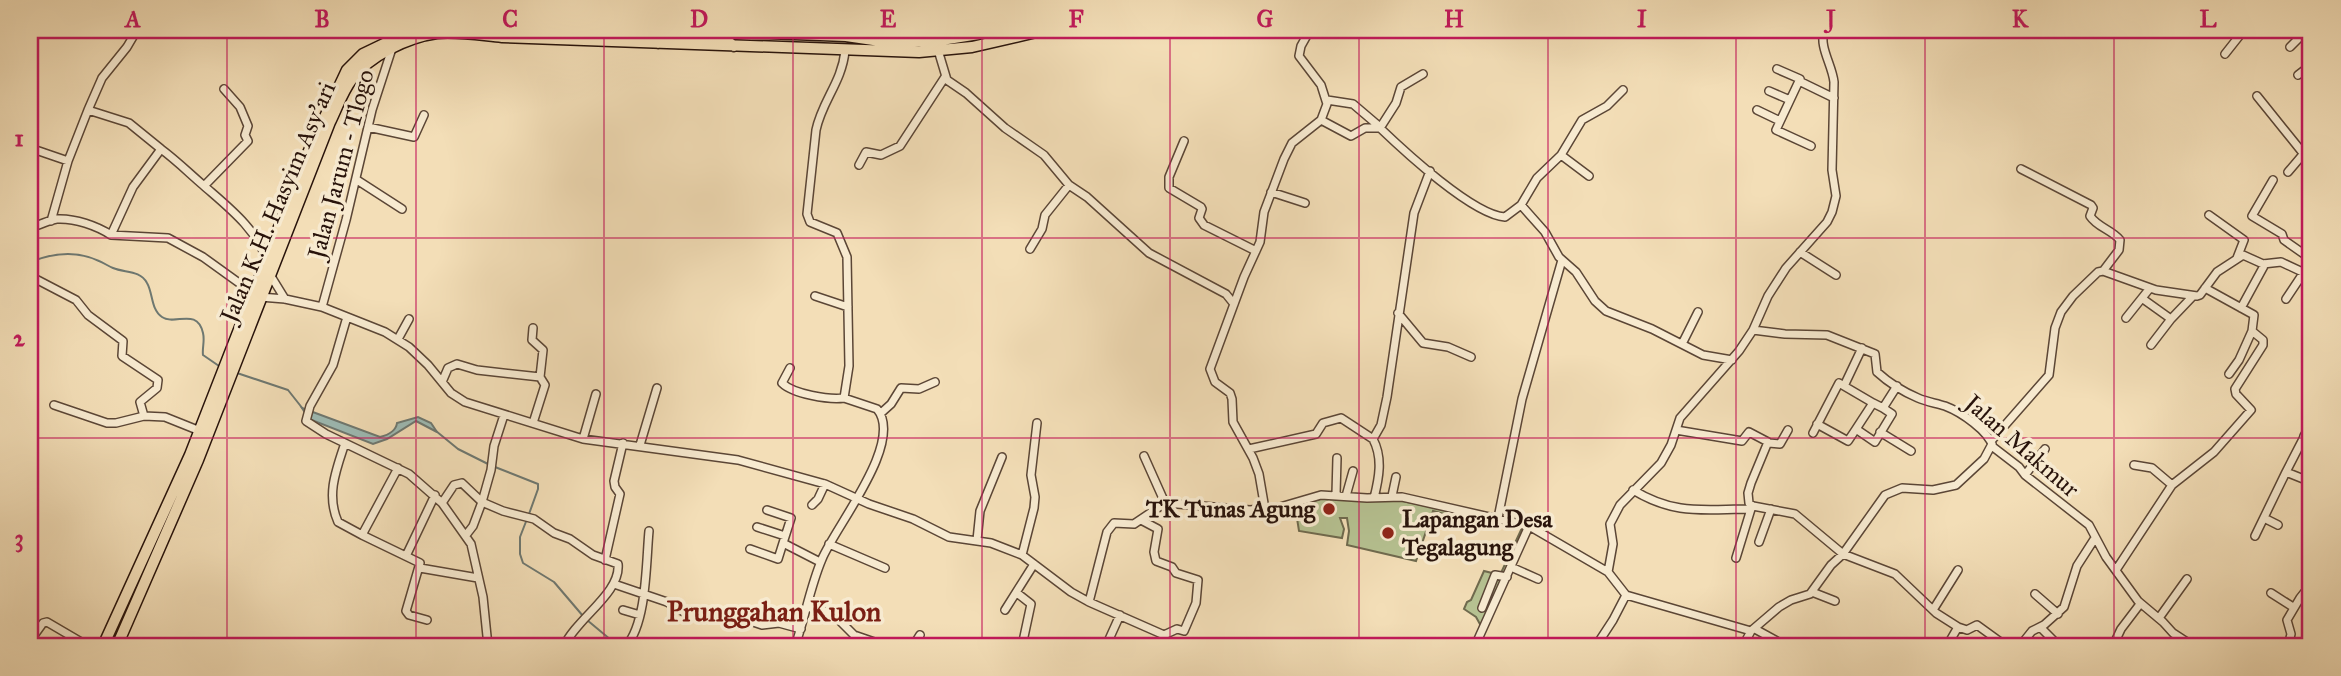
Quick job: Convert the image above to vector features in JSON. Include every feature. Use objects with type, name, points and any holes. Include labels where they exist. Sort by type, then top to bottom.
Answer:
[{"type":"highway","name":"Jalan K.H. Hasyim Asy'ari","points":[[103,646],[218,393],[308,153],[347,70],[363,54],[397,33],[413,30]]},
{"type":"highway","points":[[598,30],[607,34],[667,38],[666,41],[656,44]]},
{"type":"highway","points":[[679,30],[673,32],[674,36],[725,40],[734,47]]},
{"type":"highway","points":[[688,30],[846,33],[894,43],[934,35],[1004,30]]},
{"type":"highway","name":"Jalan K.H. Hasyim Asy'ari","points":[[256,296],[270,273],[314,160],[345,91],[360,70],[392,48],[419,38],[452,33],[656,44],[938,52],[1008,40],[1045,30]]},
{"type":"highway","name":"Jalan K.H. Hasyim Asy'ari","points":[[117,646],[198,460],[218,393]]},
{"type":"highway","points":[[121,607],[120,614],[123,615],[146,569],[153,563]]},
{"type":"highway","points":[[109,646],[121,621],[125,622],[124,629]]},
{"type":"street","points":[[51,221],[68,161],[100,82],[137,30]]},
{"type":"street","points":[[1265,509],[1259,474],[1249,449],[1233,422],[1230,393],[1215,382],[1210,372],[1262,234],[1264,212],[1270,192],[1292,143],[1321,120],[1327,100],[1321,85],[1299,56],[1310,30]]},
{"type":"street","points":[[1608,572],[1613,544],[1610,524],[1620,505],[1661,463],[1683,415],[1732,360],[1753,330],[1768,296],[1800,252],[1827,222],[1835,203],[1832,170],[1833,72],[1824,51],[1823,34],[1813,30]]},
{"type":"street","points":[[2225,54],[2244,30]]},
{"type":"street","points":[[2290,47],[2307,30]]},
{"type":"street","name":"Jalan Jarum - Tlogo","points":[[322,307],[357,180],[368,127],[397,33]]},
{"type":"street","points":[[934,35],[945,77],[1005,128],[1044,155],[1069,185],[1077,189],[1149,253],[1226,294],[1234,304]]},
{"type":"street","points":[[844,398],[849,366],[847,257],[836,233],[810,222],[807,214],[819,117],[838,83],[845,51]]},
{"type":"street","points":[[2298,75],[2311,65]]},
{"type":"street","points":[[1777,69],[1834,98]]},
{"type":"street","points":[[1380,128],[1396,103],[1401,87],[1423,74]]},
{"type":"street","points":[[859,165],[866,152],[881,155],[900,146],[945,77]]},
{"type":"street","points":[[1799,81],[1776,130],[1811,146]]},
{"type":"street","points":[[204,186],[248,141],[245,136],[248,127],[240,107],[224,89]]},
{"type":"street","points":[[1327,100],[1353,104],[1467,201],[1490,215],[1505,217],[1521,205],[1537,177],[1561,155],[1583,120],[1607,106],[1623,90]]},
{"type":"street","points":[[1769,90],[1790,100]]},
{"type":"street","points":[[2257,96],[2311,163]]},
{"type":"street","points":[[88,110],[134,126],[218,197],[251,232],[285,299]]},
{"type":"street","points":[[1757,110],[1780,121]]},
{"type":"street","points":[[368,127],[414,137],[424,115]]},
{"type":"street","points":[[1321,120],[1351,136],[1365,128],[1380,128]]},
{"type":"street","points":[[1184,141],[1169,177],[1169,188],[1202,209],[1199,218],[1204,225],[1255,251]]},
{"type":"street","points":[[2288,172],[2311,145]]},
{"type":"street","points":[[30,148],[68,161]]},
{"type":"street","points":[[111,235],[133,187],[160,149]]},
{"type":"street","points":[[1561,155],[1589,176]]},
{"type":"street","points":[[2021,169],[2091,205],[2093,208],[2090,216],[2093,220],[2120,240],[2119,250],[2103,271]]},
{"type":"street","points":[[1373,439],[1381,425],[1385,407],[1414,214],[1430,171]]},
{"type":"street","points":[[357,180],[402,209]]},
{"type":"street","points":[[2273,180],[2252,216],[2282,234],[2284,240],[2311,259]]},
{"type":"street","points":[[1030,249],[1041,231],[1045,215],[1069,185]]},
{"type":"street","points":[[1270,192],[1305,203]]},
{"type":"street","points":[[1521,205],[1545,232],[1562,260],[1576,272],[1595,301],[1606,310],[1652,329],[1703,355],[1732,360]]},
{"type":"street","points":[[2209,215],[2244,240],[2237,259]]},
{"type":"street","points":[[31,227],[51,221],[72,220],[111,235],[168,238],[203,257],[256,296],[322,307],[398,339],[428,365],[457,399],[583,439],[738,460],[825,484],[913,519],[950,537],[977,541],[1022,555],[1071,592],[1164,635],[1174,629],[1186,630],[1196,603],[1198,580],[1176,573],[1172,567],[1156,561],[1154,552],[1158,529],[1141,520]]},
{"type":"street","points":[[1800,252],[1836,275]]},
{"type":"street","points":[[1743,646],[1753,630],[1779,607],[1812,592],[1885,495],[1902,488],[1933,490],[1956,485],[1984,458],[1992,442],[2049,375],[2055,328],[2061,312],[2098,272],[2103,271],[2150,288],[2193,296],[2200,295],[2217,272],[2245,255],[2265,264],[2281,262],[2308,274],[2286,299]]},
{"type":"street","points":[[1498,517],[1522,399],[1562,260]]},
{"type":"street","points":[[2241,308],[2265,264]]},
{"type":"street","points":[[30,276],[76,300],[88,315],[123,341],[122,356],[158,380],[157,388],[140,402],[144,416]]},
{"type":"street","points":[[2126,318],[2150,288]]},
{"type":"street","points":[[2205,288],[2254,315],[2252,331],[2239,360],[2229,374]]},
{"type":"street","points":[[815,296],[848,307]]},
{"type":"street","points":[[2151,345],[2193,296]]},
{"type":"street","points":[[2143,299],[2171,319]]},
{"type":"street","points":[[1682,344],[1698,312]]},
{"type":"street","points":[[1398,313],[1426,344],[1448,346],[1471,357]]},
{"type":"street","points":[[346,317],[328,376],[310,406],[306,415],[307,422],[415,478],[442,503],[466,535],[472,548],[485,612],[488,646]]},
{"type":"street","points":[[398,339],[409,319]]},
{"type":"street","points":[[533,328],[532,340],[541,347],[544,357],[540,377]]},
{"type":"street","points":[[1753,330],[1827,335],[1862,348],[1844,386]]},
{"type":"street","points":[[2116,570],[2172,485],[2214,452],[2250,411],[2250,406],[2236,394],[2235,389],[2263,345],[2263,340],[2252,331]]},
{"type":"street","name":"Jalan Makmur","points":[[1862,348],[1875,354],[1877,372],[1917,398],[1952,409],[1992,442],[2025,475],[2089,525],[2140,604],[2159,618],[2173,634],[2193,646]]},
{"type":"street","points":[[442,382],[448,368],[457,364],[477,370],[540,377],[544,388],[533,424]]},
{"type":"street","points":[[790,368],[782,383],[787,388],[824,397],[844,398],[877,409],[881,413],[882,428],[876,460],[858,499],[820,562],[795,646]]},
{"type":"street","points":[[881,413],[891,404],[901,387],[919,389],[935,382]]},
{"type":"street","points":[[1813,433],[1839,383],[1892,414],[1875,442],[1856,429]]},
{"type":"street","points":[[1883,408],[1897,386]]},
{"type":"street","points":[[640,445],[657,388]]},
{"type":"street","points":[[583,439],[595,398]]},
{"type":"street","points":[[1817,424],[1848,441],[1873,403]]},
{"type":"street","points":[[54,405],[107,423],[144,416],[165,417],[200,431]]},
{"type":"street","points":[[466,535],[473,526],[482,502],[504,415]]},
{"type":"street","points":[[1249,449],[1316,434],[1323,423],[1333,418],[1341,418],[1373,439],[1380,469],[1374,498]]},
{"type":"street","points":[[1022,555],[1034,508],[1031,475],[1037,423]]},
{"type":"street","points":[[2255,536],[2311,424]]},
{"type":"street","points":[[1676,430],[1742,441],[1749,432],[1769,443],[1780,444],[1788,430]]},
{"type":"street","points":[[1880,432],[1911,451]]},
{"type":"street","points":[[2304,437],[2311,442]]},
{"type":"street","points":[[345,443],[334,475],[333,504],[338,522],[420,563],[406,611],[409,615],[427,620]]},
{"type":"street","points":[[605,560],[619,497],[614,481],[623,443]]},
{"type":"street","points":[[1736,558],[1752,508],[1748,493],[1769,443]]},
{"type":"street","points":[[2025,475],[2045,449]]},
{"type":"street","points":[[1144,456],[1165,503]]},
{"type":"street","points":[[977,541],[980,511],[1002,457]]},
{"type":"street","points":[[1336,494],[1337,458]]},
{"type":"street","points":[[2134,465],[2150,467],[2172,485]]},
{"type":"street","points":[[362,534],[398,468]]},
{"type":"street","points":[[1346,496],[1353,471]]},
{"type":"street","points":[[2286,472],[2309,481],[2311,471]]},
{"type":"street","points":[[1392,496],[1396,477]]},
{"type":"street","points":[[442,503],[458,483],[467,486],[482,502],[534,519],[580,548],[618,565],[611,591],[581,620],[564,646]]},
{"type":"street","points":[[812,505],[825,484]]},
{"type":"street","points":[[1633,490],[1663,506],[1679,510],[1752,508],[1795,514],[1843,554],[1895,574],[1933,610],[1958,627],[1967,630],[1978,625],[2006,646]]},
{"type":"street","points":[[406,556],[435,495]]},
{"type":"street","points":[[1089,602],[1109,527],[1114,523],[1134,524],[1165,503],[1265,509],[1290,505],[1321,495],[1374,498],[1392,496],[1498,517],[1529,526],[1608,572],[1626,595],[1753,630],[1786,646]]},
{"type":"street","points":[[1759,542],[1771,509]]},
{"type":"street","points":[[750,549],[778,559],[791,518],[767,510]]},
{"type":"street","points":[[2264,518],[2278,525]]},
{"type":"street","points":[[1475,646],[1529,526]]},
{"type":"street","points":[[757,527],[820,562]]},
{"type":"street","points":[[626,646],[635,634],[640,615],[649,531]]},
{"type":"street","points":[[2020,646],[2032,631],[2058,614],[2066,603],[2077,566],[2095,538]]},
{"type":"street","points":[[829,544],[885,568]]},
{"type":"street","points":[[1005,610],[1034,564]]},
{"type":"street","points":[[1511,567],[1538,579]]},
{"type":"street","points":[[420,568],[478,578]]},
{"type":"street","points":[[1933,610],[1958,570]]},
{"type":"street","points":[[1482,608],[1495,575],[1507,577]]},
{"type":"street","points":[[2159,618],[2187,579]]},
{"type":"street","points":[[614,584],[667,602],[692,617],[710,613],[764,625],[783,623],[801,629]]},
{"type":"street","points":[[2288,646],[2291,634],[2287,620],[2293,607],[2311,584]]},
{"type":"street","points":[[1812,592],[1836,601]]},
{"type":"street","points":[[1017,593],[1031,604],[1022,646]]},
{"type":"street","points":[[2271,593],[2293,607]]},
{"type":"street","points":[[2035,594],[2058,614]]},
{"type":"street","points":[[1596,646],[1626,595]]},
{"type":"street","points":[[2113,646],[2121,629],[2140,604]]},
{"type":"street","points":[[807,607],[832,612],[854,635],[886,646]]},
{"type":"street","points":[[623,610],[640,615]]},
{"type":"street","points":[[1106,646],[1120,615]]},
{"type":"street","points":[[30,635],[34,635],[43,622],[47,622],[88,646]]},
{"type":"street","points":[[1947,646],[1958,627]]},
{"type":"street","points":[[2040,627],[2059,646]]},
{"type":"street","points":[[913,646],[920,635]]},
{"type":"green space","points":[[1324,498],[1392,499],[1525,526],[1481,626],[1476,617],[1464,609],[1484,571],[1500,575],[1522,528],[1475,522],[1433,511],[1416,561],[1347,545],[1347,518],[1340,518],[1344,529],[1342,538],[1299,531],[1296,512],[1286,515],[1285,509]]},
{"type":"water","points":[[302,408],[380,437],[391,432],[397,423],[418,417],[431,423],[437,432],[416,421],[387,439],[373,444],[309,419]]},
{"type":"waterway","points":[[30,262],[47,256],[82,255],[140,276],[149,287],[158,314],[173,320],[191,319],[200,325],[204,336],[203,355],[219,366]]},
{"type":"waterway","points":[[237,373],[288,390],[303,409]]},
{"type":"waterway","points":[[436,431],[458,449],[490,465]]},
{"type":"waterway","points":[[495,467],[538,484],[529,514]]},
{"type":"waterway","points":[[527,519],[520,537],[523,563],[554,582],[583,616]]},
{"type":"waterway","points":[[587,620],[611,640],[612,646]]},
{"type":"place","name":"TK Tunas Agung","points":[[1329,509]]},
{"type":"place","name":"Lapangan Desa Tegalagung","points":[[1388,533]]},
{"type":"district","name":"Prunggahan Kulon","points":[[774,611]]}]
